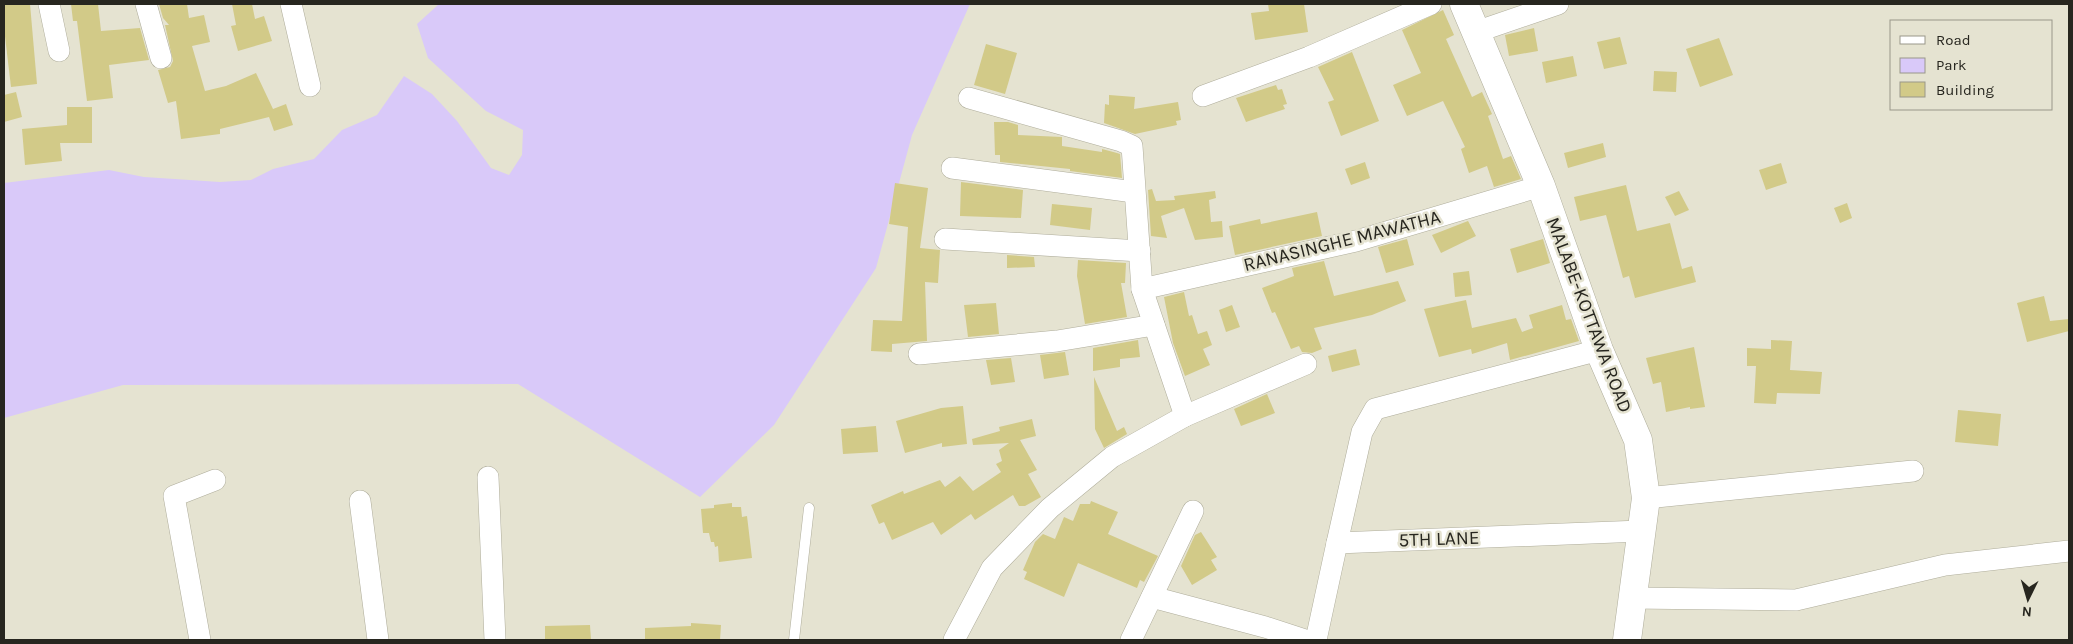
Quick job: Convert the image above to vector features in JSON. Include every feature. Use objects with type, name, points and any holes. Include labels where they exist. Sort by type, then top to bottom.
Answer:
[{"type":"main road","name":"MALABE-KOTTAWA ROAD","points":[[1464,4],[1541,186],[1599,350],[1638,440],[1646,498],[1627,640]]},
{"type":"street","points":[[49,4],[59,51]]},
{"type":"street","points":[[146,4],[161,58]]},
{"type":"street","points":[[291,4],[310,86]]},
{"type":"street","points":[[1203,96],[1309,57],[1431,4]]},
{"type":"street","points":[[1476,32],[1558,4]]},
{"type":"street","points":[[969,98],[1121,141],[1132,146],[1142,290],[1185,416]]},
{"type":"street","points":[[952,168],[1134,192]]},
{"type":"street","name":"RANASINGHE MAWATHA","points":[[1142,290],[1356,242],[1541,186]]},
{"type":"street","points":[[945,239],[1140,251]]},
{"type":"street","points":[[919,354],[1057,341],[1154,325]]},
{"type":"street","points":[[1316,640],[1362,432],[1375,409],[1599,350]]},
{"type":"street","points":[[954,640],[992,568],[1050,508],[1112,457],[1185,416],[1306,364]]},
{"type":"street","points":[[1646,498],[1913,471]]},
{"type":"street","points":[[488,477],[495,640]]},
{"type":"street","points":[[200,640],[174,496],[215,480]]},
{"type":"street","points":[[360,501],[378,640]]},
{"type":"street","points":[[1131,640],[1193,511]]},
{"type":"street","name":"5TH LANE","points":[[1337,543],[1641,531]]},
{"type":"street","points":[[1632,598],[1796,600],[1945,565],[2069,550]]},
{"type":"street","points":[[1152,597],[1265,627],[1305,640]]},
{"type":"lane","points":[[794,640],[809,508]]},
{"type":"green space","points":[[439,4],[970,4],[912,135],[876,268],[774,425],[700,497],[518,384],[123,385],[4,418],[4,183],[109,170],[144,177],[220,182],[251,180],[273,169],[314,159],[342,130],[377,115],[404,76],[432,94],[457,121],[491,168],[509,175],[522,155],[523,130],[486,111],[428,58],[417,24]]},
{"type":"building","points":[[4,4],[30,4],[37,84],[11,87],[4,28]]},
{"type":"building","points":[[71,4],[98,4],[101,31],[140,28],[149,60],[109,65],[113,98],[87,101],[77,21],[73,21]]},
{"type":"building","points":[[159,4],[187,4],[189,18],[204,15],[210,42],[192,46],[205,91],[226,86],[256,73],[273,109],[286,104],[293,125],[274,131],[269,117],[220,129],[220,134],[181,139],[176,101],[168,103],[158,70],[170,67],[173,61],[165,25],[169,25],[163,18]]},
{"type":"building","points":[[232,4],[252,4],[255,19],[264,16],[272,41],[238,51],[231,26],[236,25]]},
{"type":"building","points":[[1268,4],[1304,4],[1308,32],[1255,40],[1251,13],[1269,11]]},
{"type":"building","points":[[1443,10],[1454,35],[1446,39],[1472,97],[1482,92],[1492,114],[1488,116],[1503,159],[1511,156],[1521,179],[1494,187],[1487,166],[1469,173],[1461,149],[1465,147],[1443,101],[1407,116],[1393,85],[1421,73],[1402,30]]},
{"type":"building","points":[[1534,28],[1538,51],[1509,56],[1505,35]]},
{"type":"building","points":[[1620,37],[1627,64],[1604,69],[1597,42]]},
{"type":"building","points":[[1719,38],[1733,75],[1700,87],[1686,49]]},
{"type":"building","points":[[986,44],[1017,53],[1005,94],[974,85]]},
{"type":"building","points":[[1352,52],[1379,121],[1341,136],[1328,102],[1334,100],[1318,67]]},
{"type":"building","points":[[1573,56],[1577,76],[1546,83],[1542,62]]},
{"type":"building","points":[[1654,71],[1677,72],[1676,92],[1653,91]]},
{"type":"building","points":[[1276,85],[1278,90],[1282,89],[1287,104],[1283,105],[1285,109],[1246,122],[1236,98]]},
{"type":"building","points":[[16,92],[22,117],[4,122],[4,95]]},
{"type":"building","points":[[1109,95],[1135,97],[1134,109],[1178,102],[1181,120],[1176,121],[1177,125],[1135,134],[1104,123],[1105,104],[1109,105]]},
{"type":"building","points":[[67,107],[92,107],[92,143],[60,143],[62,161],[25,165],[22,129],[67,125]]},
{"type":"building","points":[[994,122],[1008,122],[1018,125],[1018,135],[1062,137],[1062,146],[1102,152],[1102,149],[1120,154],[1122,178],[1070,171],[1070,169],[1000,162],[1000,155],[995,155]]},
{"type":"building","points":[[1603,143],[1606,157],[1568,168],[1564,153]]},
{"type":"building","points":[[1365,162],[1370,178],[1351,185],[1345,169]]},
{"type":"building","points":[[1781,163],[1787,183],[1766,190],[1759,170]]},
{"type":"building","points":[[961,182],[1023,190],[1021,218],[960,216]]},
{"type":"building","points":[[895,183],[928,188],[920,248],[940,250],[938,283],[925,282],[927,341],[892,344],[892,352],[871,351],[873,320],[902,321],[908,227],[889,224]]},
{"type":"building","points":[[1626,185],[1637,231],[1670,223],[1682,269],[1692,266],[1696,282],[1635,298],[1629,276],[1623,278],[1606,215],[1580,221],[1574,197]]},
{"type":"building","points":[[1152,189],[1156,201],[1175,200],[1174,196],[1215,191],[1216,198],[1209,200],[1211,222],[1222,221],[1223,237],[1195,240],[1184,208],[1161,216],[1167,238],[1151,236],[1148,190]]},
{"type":"building","points":[[1679,191],[1689,210],[1675,216],[1665,197]]},
{"type":"building","points":[[1847,203],[1852,218],[1840,223],[1834,208]]},
{"type":"building","points":[[1052,204],[1092,208],[1090,230],[1050,225]]},
{"type":"building","points":[[1317,212],[1322,236],[1235,255],[1229,226],[1260,219],[1261,224]]},
{"type":"building","points":[[1468,221],[1476,236],[1441,253],[1432,235]]},
{"type":"building","points":[[1407,239],[1414,265],[1386,273],[1378,247]]},
{"type":"building","points":[[1543,239],[1550,263],[1517,273],[1510,249]]},
{"type":"building","points":[[1007,255],[1034,257],[1035,267],[1007,268]]},
{"type":"building","points":[[1078,260],[1126,263],[1125,283],[1121,283],[1127,317],[1085,324],[1077,276]]},
{"type":"building","points":[[1324,261],[1334,296],[1398,281],[1406,301],[1372,315],[1314,328],[1322,349],[1312,353],[1302,352],[1299,346],[1291,349],[1275,312],[1272,313],[1262,288],[1294,276],[1292,268]]},
{"type":"building","points":[[1469,271],[1472,295],[1455,297],[1453,273]]},
{"type":"building","points":[[1184,292],[1189,316],[1192,315],[1198,334],[1207,331],[1212,345],[1203,349],[1210,365],[1185,376],[1173,343],[1164,297]]},
{"type":"building","points":[[2044,296],[2050,321],[2069,319],[2069,331],[2027,342],[2017,303]]},
{"type":"building","points":[[1466,300],[1472,328],[1516,318],[1522,332],[1533,328],[1529,315],[1562,305],[1566,320],[1571,319],[1579,341],[1510,360],[1507,343],[1472,354],[1471,349],[1439,357],[1424,309]]},
{"type":"building","points":[[996,303],[999,334],[968,337],[964,305]]},
{"type":"building","points":[[1232,305],[1240,327],[1226,332],[1219,310]]},
{"type":"building","points":[[1138,340],[1140,357],[1120,359],[1120,367],[1093,371],[1093,348]]},
{"type":"building","points":[[1771,340],[1792,341],[1790,370],[1822,372],[1820,394],[1777,393],[1776,404],[1754,403],[1756,366],[1747,366],[1747,348],[1771,349]]},
{"type":"building","points":[[1694,347],[1705,407],[1690,409],[1690,407],[1666,412],[1661,382],[1653,384],[1646,358]]},
{"type":"building","points":[[1356,349],[1360,365],[1332,372],[1328,356]]},
{"type":"building","points":[[1065,352],[1069,375],[1044,379],[1040,355]]},
{"type":"building","points":[[1011,358],[1015,382],[991,385],[986,360]]},
{"type":"building","points":[[1094,377],[1117,431],[1124,427],[1127,434],[1104,448],[1095,429]]},
{"type":"building","points":[[1267,394],[1275,413],[1241,426],[1234,409]]},
{"type":"building","points":[[963,406],[967,444],[942,447],[942,443],[905,453],[896,421],[941,408]]},
{"type":"building","points":[[1958,410],[2001,414],[1998,446],[1955,442]]},
{"type":"building","points":[[1032,419],[1036,436],[1020,440],[1037,470],[1028,474],[1041,497],[1025,506],[1019,506],[1013,495],[975,520],[971,514],[941,535],[933,522],[892,540],[884,522],[879,524],[871,505],[903,491],[904,494],[940,480],[945,487],[960,476],[973,491],[1001,472],[996,464],[1002,461],[999,450],[1009,443],[973,445],[972,439],[1000,431],[999,427]]},
{"type":"building","points":[[876,426],[878,452],[843,454],[841,429]]},
{"type":"building","points":[[1091,501],[1118,512],[1108,534],[1158,556],[1144,582],[1140,580],[1137,588],[1078,563],[1064,597],[1024,579],[1027,572],[1023,570],[1035,542],[1043,534],[1055,539],[1064,517],[1073,521],[1080,504],[1090,504]]},
{"type":"building","points":[[732,503],[732,507],[741,507],[742,517],[747,516],[752,558],[719,562],[718,546],[715,547],[714,542],[711,542],[709,533],[703,533],[701,509]]},
{"type":"building","points":[[1201,532],[1217,557],[1211,560],[1217,570],[1192,585],[1181,566],[1195,535]]},
{"type":"building","points":[[691,623],[721,625],[720,640],[645,640],[645,628],[691,626]]},
{"type":"building","points":[[590,625],[591,640],[545,640],[545,626]]}]
